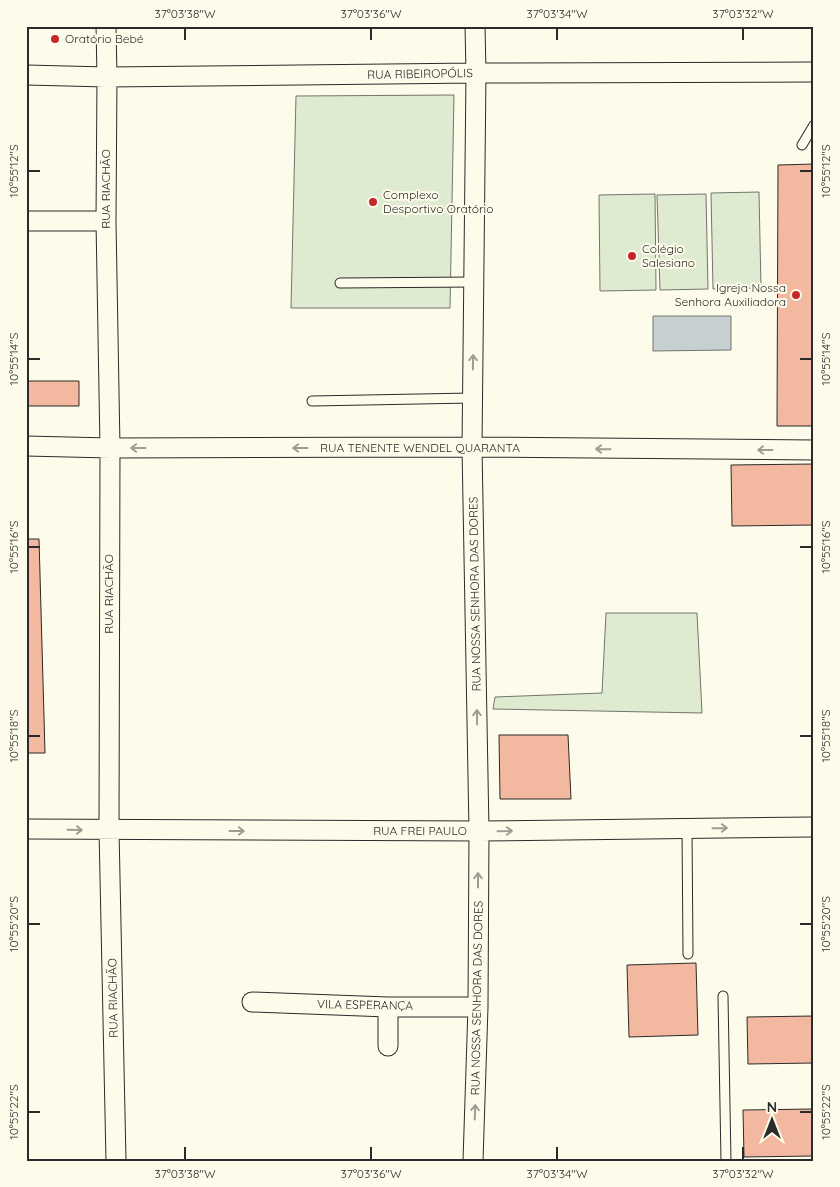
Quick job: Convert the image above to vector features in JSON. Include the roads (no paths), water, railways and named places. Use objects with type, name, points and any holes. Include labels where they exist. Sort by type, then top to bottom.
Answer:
[{"type":"street","name":"RUA RIACHÃO","points":[[106,26],[106,221],[110,448],[109,830],[116,1161]]},
{"type":"street","name":"RUA NOSSA SENHORA DAS DORES","points":[[474,1161],[478,1007],[479,831],[472,448],[475,26]]},
{"type":"street","name":"RUA RIBEIROPÓLIS","points":[[26,75],[106,77],[814,72]]},
{"type":"street","points":[[26,221],[106,221]]},
{"type":"street","name":"RUA TENENTE WENDEL QUARANTA","points":[[26,446],[110,448],[814,450]]},
{"type":"street","name":"RUA FREI PAULO","points":[[26,830],[479,831],[814,828]]},
{"type":"street","name":"VILA ESPERANÇA","points":[[252,1002],[388,1007],[478,1007]]},
{"type":"street","points":[[388,1007],[388,1046]]},
{"type":"lane","points":[[802,145],[814,125]]},
{"type":"lane","points":[[340,283],[474,282]]},
{"type":"lane","points":[[312,401],[472,398]]},
{"type":"lane","points":[[687,829],[688,954]]},
{"type":"lane","points":[[723,996],[726,1161]]},
{"type":"place","name":"Oratório Bebé","points":[[55,39]]},
{"type":"place","name":"Complexo Desportivo Oratório","points":[[373,202]]},
{"type":"place","name":"Colégio Salesiano","points":[[632,256]]},
{"type":"place","name":"Igreja Nossa Senhora Auxiliadora","points":[[796,295]]}]
